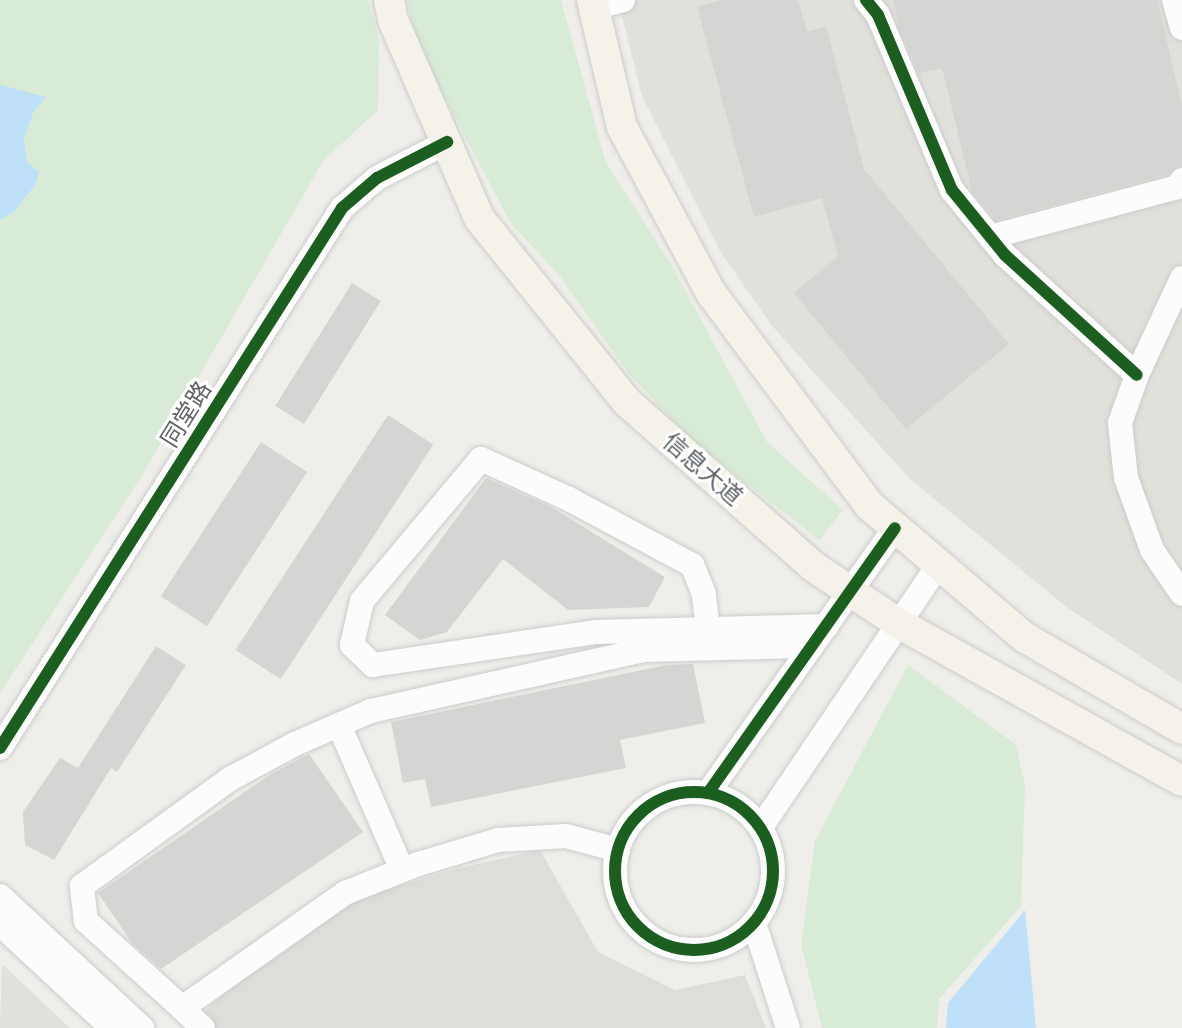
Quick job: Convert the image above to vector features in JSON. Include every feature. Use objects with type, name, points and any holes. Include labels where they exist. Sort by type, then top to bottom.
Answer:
[{"type":"main road","name":"信息大道","points":[[389,0],[393,20],[479,218],[628,403],[814,567],[898,623],[1182,781]]},
{"type":"main road","points":[[603,3],[622,127],[711,293],[870,506],[1024,637],[1182,729]]},
{"type":"street","points":[[866,0],[878,15],[952,190],[1005,255],[1137,375]]},
{"type":"street","points":[[1174,0],[1182,28]]},
{"type":"street","name":"同堂路","points":[[0,748],[342,208],[377,178],[447,142]]},
{"type":"street","points":[[990,237],[1178,187],[1182,180]]},
{"type":"street","points":[[1182,278],[1137,375],[1120,423],[1126,478],[1152,550],[1182,594]]},
{"type":"street","points":[[708,629],[704,594],[692,565],[569,499],[481,459],[362,601],[352,645],[373,665],[597,632],[827,626]]},
{"type":"street","points":[[708,793],[895,528]]},
{"type":"street","points":[[761,827],[939,564]]},
{"type":"street","points":[[203,1028],[86,921],[82,886],[230,779],[371,711],[645,650],[812,646]]},
{"type":"street","points":[[339,725],[402,870]]},
{"type":"street","points":[[689,791],[708,793],[742,807],[761,827],[772,852],[773,880],[765,907],[754,923],[732,940],[706,949],[678,949],[652,939],[624,909],[615,883],[618,850],[625,830],[644,809],[668,795],[689,791]]},
{"type":"street","points":[[182,1008],[345,893],[402,870],[498,840],[566,836],[618,850]]},
{"type":"street","points":[[0,896],[142,1028]]},
{"type":"street","points":[[754,923],[788,1028]]},
{"type":"street","points":[[0,924],[112,1028]]},
{"type":"shaded area","points":[[618,0],[1182,0],[1182,684],[1068,608],[910,479],[772,326],[720,251],[642,96]]},
{"type":"shaded area","points":[[540,850],[598,952],[675,990],[745,975],[766,1028],[212,1028],[200,1016],[266,953],[357,899],[451,870]]},
{"type":"shaded area","points":[[2,964],[70,1028],[0,1028]]},
{"type":"green space","points":[[0,0],[368,0],[379,39],[378,110],[323,161],[141,477],[0,693]]},
{"type":"green space","points":[[407,0],[561,0],[606,163],[671,264],[767,442],[843,510],[819,540],[693,441],[628,373],[559,275],[511,224],[418,47]]},
{"type":"green space","points":[[908,665],[1016,745],[1025,785],[1021,906],[939,999],[937,1028],[822,1028],[801,945],[815,841]]},
{"type":"water","points":[[0,85],[46,97],[33,113],[24,139],[27,162],[39,172],[35,185],[14,212],[0,220]]},
{"type":"water","points":[[1025,910],[1036,1028],[946,1028],[948,1003]]},
{"type":"building","points":[[721,0],[798,0],[807,32],[826,26],[864,169],[1009,344],[906,429],[794,293],[838,256],[822,198],[754,217],[697,7]]},
{"type":"building","points":[[893,0],[1157,0],[1182,105],[1182,165],[1168,174],[996,220],[972,191],[942,68],[919,73],[899,27]]},
{"type":"building","points":[[352,283],[381,301],[304,424],[275,406]]},
{"type":"building","points":[[388,415],[433,444],[281,679],[236,650]]},
{"type":"building","points":[[261,442],[307,472],[207,626],[161,596]]},
{"type":"building","points":[[486,478],[551,507],[665,577],[649,607],[568,610],[503,559],[447,632],[420,640],[385,615]]},
{"type":"building","points":[[156,646],[186,665],[117,772],[111,768],[54,860],[25,845],[23,812],[60,758],[78,768]]},
{"type":"building","points":[[693,664],[705,723],[620,740],[626,768],[431,807],[425,779],[403,783],[391,722],[666,665]]},
{"type":"building","points":[[309,754],[363,832],[161,969],[132,943],[98,893],[271,774]]},
{"type":"cycle path","points":[[866,0],[878,15],[952,190],[1005,255],[1137,375]]},
{"type":"cycle path","points":[[0,748],[342,208],[377,178],[447,142]]},
{"type":"cycle path","points":[[708,793],[895,528]]},
{"type":"cycle path","points":[[694,792],[724,798],[750,815],[767,841],[773,871],[767,901],[750,927],[724,944],[694,950],[664,944],[638,927],[621,901],[615,871],[621,841],[638,815],[664,798],[694,792]]}]
